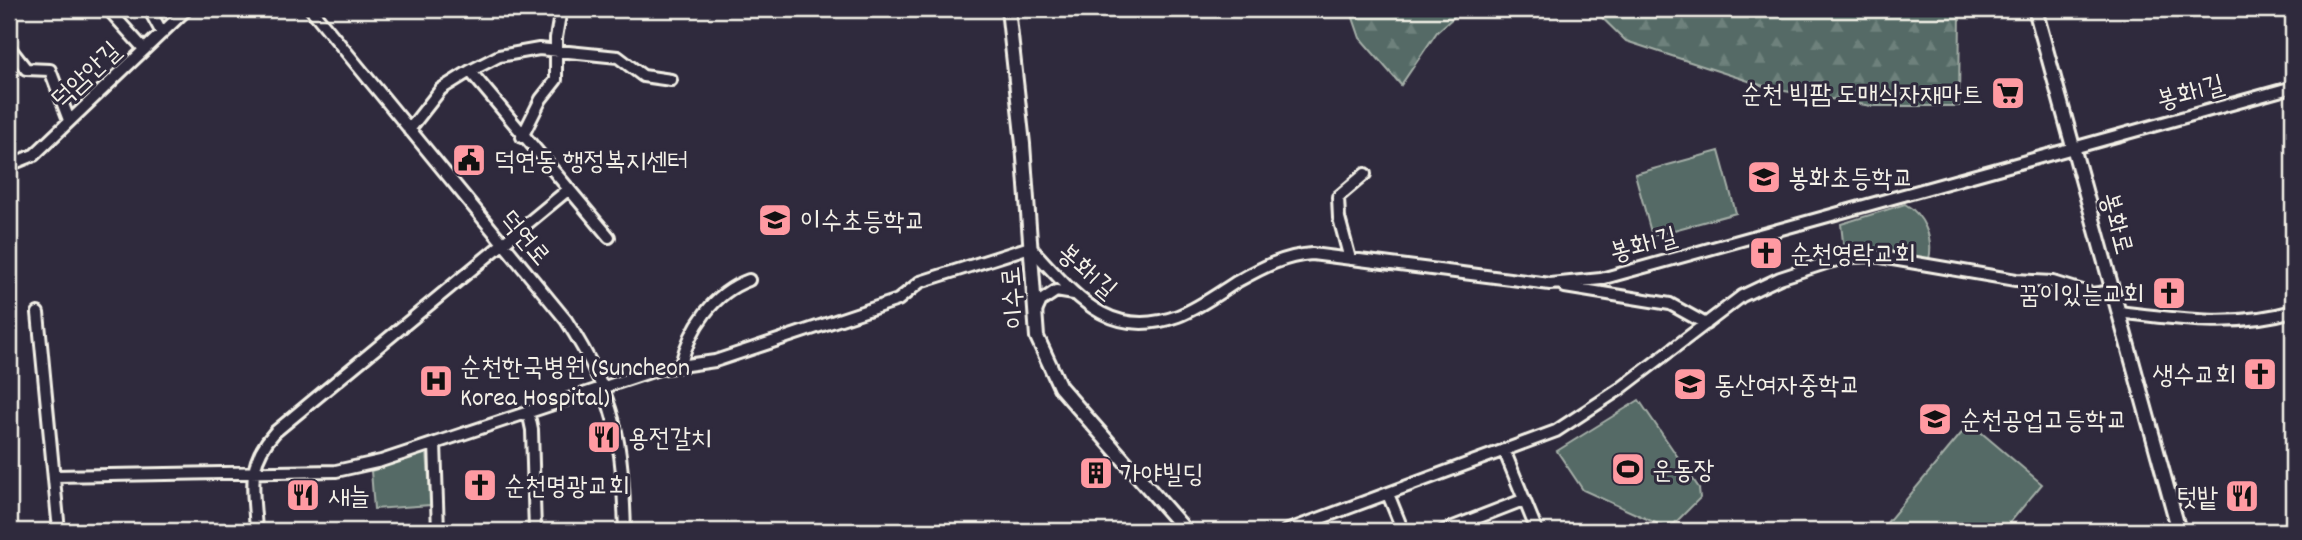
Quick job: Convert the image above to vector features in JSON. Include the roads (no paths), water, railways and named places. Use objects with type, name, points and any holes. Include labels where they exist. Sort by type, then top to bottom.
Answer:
[{"type":"main road","name":"이수로","points":[[1008,9],[1034,316],[1041,346],[1060,387],[1186,531]]},
{"type":"main road","name":"봉화로","points":[[2035,9],[2179,531]]},
{"type":"street","points":[[108,9],[144,50]]},
{"type":"street","points":[[149,9],[162,33]]},
{"type":"street","name":"덕암안길","points":[[9,165],[34,155],[187,9]]},
{"type":"street","name":"덕연로","points":[[311,9],[566,320],[604,387],[620,446],[625,531]]},
{"type":"street","points":[[522,136],[541,99],[556,80],[561,9]]},
{"type":"street","points":[[9,47],[26,69],[50,70],[69,120]]},
{"type":"street","points":[[409,130],[441,89],[470,71],[514,51],[556,51],[618,57],[643,75],[671,80]]},
{"type":"street","points":[[470,71],[609,237]]},
{"type":"street","name":"봉화1길","points":[[1030,247],[1074,294],[1107,317],[1127,322],[1161,320],[1186,312],[1269,263],[1312,254],[1550,285],[1601,279],[2293,87]]},
{"type":"street","points":[[1350,259],[1339,218],[1338,197],[1365,174]]},
{"type":"street","points":[[256,531],[254,472],[259,450],[275,432],[569,189]]},
{"type":"street","points":[[54,476],[336,471],[381,461],[604,387],[681,364],[715,361],[898,300],[920,282],[1030,247]]},
{"type":"street","points":[[1286,531],[1556,431],[1620,389],[1742,296],[1829,262],[1863,256],[2017,280],[2053,282],[2092,294],[2113,291]]},
{"type":"street","points":[[681,364],[692,332],[711,305],[749,280]]},
{"type":"street","points":[[1550,285],[1670,304],[1706,324]]},
{"type":"street","points":[[1034,316],[1041,301],[1050,294],[1062,291],[1074,294]]},
{"type":"street","points":[[2119,312],[2226,322],[2261,320],[2293,312]]},
{"type":"street","points":[[38,313],[59,531]]},
{"type":"street","points":[[528,411],[532,430],[536,531]]},
{"type":"street","points":[[435,443],[438,531]]},
{"type":"street","points":[[1504,450],[1537,531]]},
{"type":"street","points":[[1388,494],[1403,531]]},
{"type":"street","points":[[1443,531],[1523,500]]},
{"type":"street","points":[[1474,520],[1478,531]]},
{"type":"place","name":"순천 빅팜 도매식자재마트","points":[[2008,93]]},
{"type":"place","name":"덕연동 행정복지센터","points":[[469,160]]},
{"type":"place","name":"봉화초등학교","points":[[1764,177]]},
{"type":"place","name":"이수초등학교","points":[[775,220]]},
{"type":"place","name":"순천영락교회","points":[[1766,253]]},
{"type":"place","name":"꿈이있는교회","points":[[2169,293]]},
{"type":"place","name":"생수교회","points":[[2260,374]]},
{"type":"place","name":"순천한국병원 (Suncheon Korea Hospital)","points":[[436,381]]},
{"type":"place","name":"동산여자중학교","points":[[1690,384]]},
{"type":"place","name":"순천공업고등학교","points":[[1935,419]]},
{"type":"place","name":"용전갈치","points":[[604,437]]},
{"type":"place","name":"운동장","points":[[1628,469]]},
{"type":"place","name":"가야빌딩","points":[[1096,473]]},
{"type":"place","name":"순천명광교회","points":[[480,485]]},
{"type":"place","name":"새늘","points":[[303,495]]},
{"type":"place","name":"텃밭","points":[[2242,496]]}]
